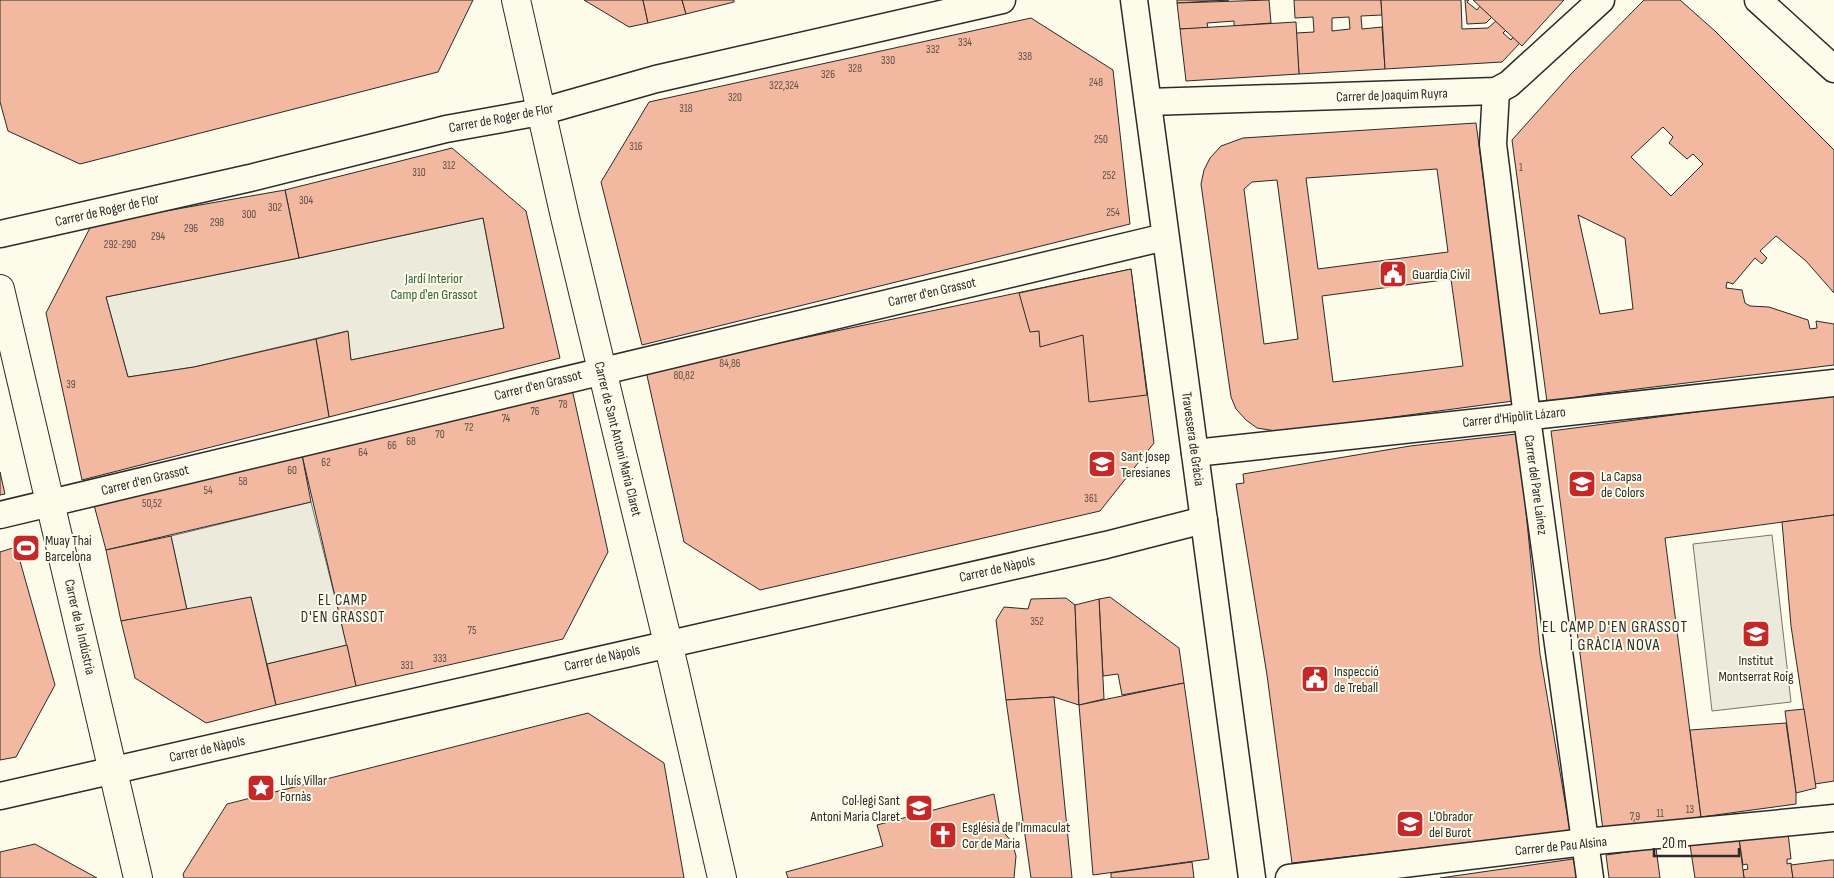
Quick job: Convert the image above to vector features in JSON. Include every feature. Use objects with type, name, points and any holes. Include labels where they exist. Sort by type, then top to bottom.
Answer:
[{"type":"main road","name":"Carrer de Sant Antoni Maria Claret","points":[[516,0],[540,112],[722,878]]},
{"type":"main road","name":"Carrer de la Indústria","points":[[0,289],[138,878]]},
{"type":"street","name":"Carrer de Roger de Flor","points":[[0,234],[250,178],[446,129],[540,112],[656,79],[1002,0]]},
{"type":"street","name":"Travessera de Gràcia","points":[[1134,0],[1252,878]]},
{"type":"street","points":[[1496,91],[1509,84],[1601,0]]},
{"type":"street","points":[[1758,0],[1834,69]]},
{"type":"street","name":"Carrer de Joaquim Ruyra","points":[[1148,102],[1496,91]]},
{"type":"street","name":"Carrer del Pare Laínez","points":[[1496,91],[1493,144],[1526,415],[1590,878]]},
{"type":"street","name":"Carrer d'en Grassot","points":[[0,515],[601,370],[1165,237]]},
{"type":"street","name":"Carrer d'Hipòlit Lázaro","points":[[1195,453],[1834,382]]},
{"type":"street","name":"Carrer de Nàpols","points":[[0,796],[667,643],[1106,545],[1204,520]]},
{"type":"street","name":"Carrer de Pau Alsina","points":[[1289,878],[1585,842],[1834,818]]},
{"type":"green space","name":"Jardí Interior Camp d'en Grassot","points":[[483,218],[504,328],[351,360],[347,331],[194,367],[128,377],[106,297]]},
{"type":"green space","points":[[311,502],[347,645],[267,664],[251,597],[187,610],[171,536]]},
{"type":"green space","points":[[1772,535],[1791,702],[1712,711],[1693,544]]},
{"type":"building","points":[[0,0],[473,0],[438,72],[80,164],[8,131],[0,102]]},
{"type":"building","points":[[584,0],[643,0],[648,23],[629,27]]},
{"type":"building","points":[[643,0],[682,0],[686,14],[648,23]]},
{"type":"building","points":[[682,0],[734,0],[734,2],[686,14]]},
{"type":"building","points":[[1177,0],[1229,0],[1177,3]]},
{"type":"building","points":[[1269,0],[1271,23],[1234,26],[1234,21],[1207,23],[1208,28],[1180,29],[1177,3]]},
{"type":"building","points":[[1294,0],[1381,0],[1382,15],[1361,16],[1362,29],[1382,27],[1385,69],[1299,74],[1296,33],[1314,32],[1313,17],[1295,18]],"holes":[[[1349,17],[1350,29],[1332,31],[1332,18]]]},
{"type":"building","points":[[1381,0],[1461,0],[1462,29],[1488,28],[1496,21],[1506,30],[1503,33],[1511,40],[1513,37],[1520,43],[1502,62],[1385,69]]},
{"type":"building","points":[[1465,0],[1469,0],[1467,2],[1477,10],[1480,6],[1492,17],[1486,23],[1467,24]]},
{"type":"building","points":[[1473,0],[1564,0],[1522,46]]},
{"type":"building","points":[[1644,0],[1680,0],[1715,31],[1834,150],[1834,293],[1806,261],[1776,236],[1760,251],[1767,258],[1762,264],[1755,258],[1733,284],[1727,282],[1726,288],[1742,290],[1745,303],[1750,306],[1769,307],[1808,320],[1810,329],[1817,328],[1816,321],[1834,324],[1834,365],[1596,394],[1547,402],[1512,140],[1571,74]],"holes":[[[1663,127],[1673,137],[1669,143],[1687,159],[1693,154],[1703,164],[1671,196],[1631,157]],[[1578,215],[1625,238],[1633,309],[1600,314]]]},
{"type":"building","points":[[1031,18],[1113,70],[1130,224],[642,345],[601,182],[649,102]]},
{"type":"building","points":[[1296,22],[1299,74],[1186,81],[1180,29]]},
{"type":"building","name":"Guardia Civil","points":[[1476,123],[1513,401],[1282,432],[1257,428],[1246,420],[1236,409],[1231,397],[1201,184],[1204,170],[1210,158],[1221,146],[1243,138]],"holes":[[[1437,169],[1448,252],[1318,269],[1306,178]],[[1277,180],[1298,339],[1264,344],[1244,189],[1252,182]],[[1451,279],[1463,366],[1333,382],[1322,296]]]},
{"type":"building","points":[[452,148],[526,211],[560,358],[329,417],[316,339],[348,331],[351,360],[504,328],[483,218],[299,258],[285,190]]},
{"type":"building","points":[[285,190],[299,258],[106,297],[128,377],[194,367],[316,339],[329,417],[82,480],[46,313],[92,224]]},
{"type":"building","points":[[1131,269],[1154,443],[1100,511],[760,590],[684,542],[646,371]]},
{"type":"building","points":[[1131,269],[1147,395],[1089,402],[1083,335],[1040,347],[1039,331],[1030,332],[1019,293]]},
{"type":"building","points":[[572,389],[608,552],[563,639],[356,686],[302,455]]},
{"type":"building","points":[[1834,394],[1834,515],[1665,538],[1701,817],[1603,830],[1551,431]]},
{"type":"building","points":[[1516,434],[1519,440],[1540,654],[1570,831],[1292,863],[1267,675],[1236,484],[1244,483],[1243,474],[1410,446]]},
{"type":"building","points":[[302,455],[311,502],[106,550],[94,505]]},
{"type":"building","points":[[0,472],[5,494],[0,495]]},
{"type":"building","points":[[1834,515],[1834,781],[1815,784],[1791,626],[1782,522]]},
{"type":"building","points":[[171,536],[187,610],[121,621],[106,550]]},
{"type":"building","points":[[16,547],[55,685],[16,757],[0,760],[0,552]]},
{"type":"building","points":[[251,597],[276,705],[206,723],[135,678],[121,621]]},
{"type":"building","points":[[1110,597],[1179,648],[1184,683],[1122,695],[1118,674],[1103,676],[1099,599]]},
{"type":"building","points":[[1066,598],[1075,605],[1079,705],[1054,697],[1006,700],[996,620],[1004,607],[1028,609],[1031,599]]},
{"type":"building","points":[[1099,599],[1104,699],[1079,705],[1075,605]]},
{"type":"building","points":[[347,645],[356,686],[276,705],[267,664]]},
{"type":"building","points":[[1184,683],[1209,859],[1093,875],[1079,705]]},
{"type":"building","points":[[1054,697],[1072,878],[1031,878],[1006,700]]},
{"type":"building","points":[[1804,709],[1816,788],[1796,793],[1785,711]]},
{"type":"building","points":[[588,713],[664,763],[684,878],[184,878],[183,874],[227,804]]},
{"type":"building","points":[[1786,723],[1796,804],[1701,817],[1690,730]]},
{"type":"building","name":"Església de l'Immaculat Cor de Maria","points":[[994,794],[1000,828],[1012,842],[1016,856],[1014,878],[788,878],[786,872],[883,846],[877,825]]},
{"type":"building","points":[[1788,833],[1791,859],[1787,859],[1787,864],[1791,863],[1793,878],[1744,878],[1743,870],[1748,869],[1747,864],[1743,865],[1739,839]]},
{"type":"building","points":[[1739,839],[1744,878],[1695,878],[1690,845]]},
{"type":"building","points":[[35,844],[97,878],[0,878],[0,852]]},
{"type":"building","points":[[1656,848],[1660,878],[1609,878],[1606,855]]},
{"type":"building","points":[[1573,859],[1578,878],[1440,878]]},
{"type":"building","points":[[1834,860],[1834,878],[1793,878],[1791,865]]},
{"type":"building","points":[[1192,862],[1194,878],[1111,878],[1111,873]]},
{"type":"place","name":"Guardia Civil","points":[[1393,274]]},
{"type":"place","name":"Sant Josep Teresianes","points":[[1102,464]]},
{"type":"place","name":"La Capsa de Colors","points":[[1582,484]]},
{"type":"place","name":"Muay Thai Barcelona","points":[[26,548]]},
{"type":"place","name":"Institut Montserrat Roig","points":[[1756,634]]},
{"type":"place","name":"Inspecció de Treball","points":[[1315,679]]},
{"type":"place","name":"Lluís Villar Fornàs","points":[[261,788]]},
{"type":"place","name":"Col·legi Sant Antoni Maria Claret","points":[[919,808]]},
{"type":"place","name":"L'Obrador del Burot","points":[[1410,824]]},
{"type":"place","name":"Església de l'Immaculat Cor de Maria","points":[[943,835]]},
{"type":"district","name":"EL CAMP D'EN GRASSOT","points":[[343,608]]},
{"type":"district","name":"EL CAMP D'EN GRASSOT I GRÀCIA NOVA","points":[[1615,636]]}]
